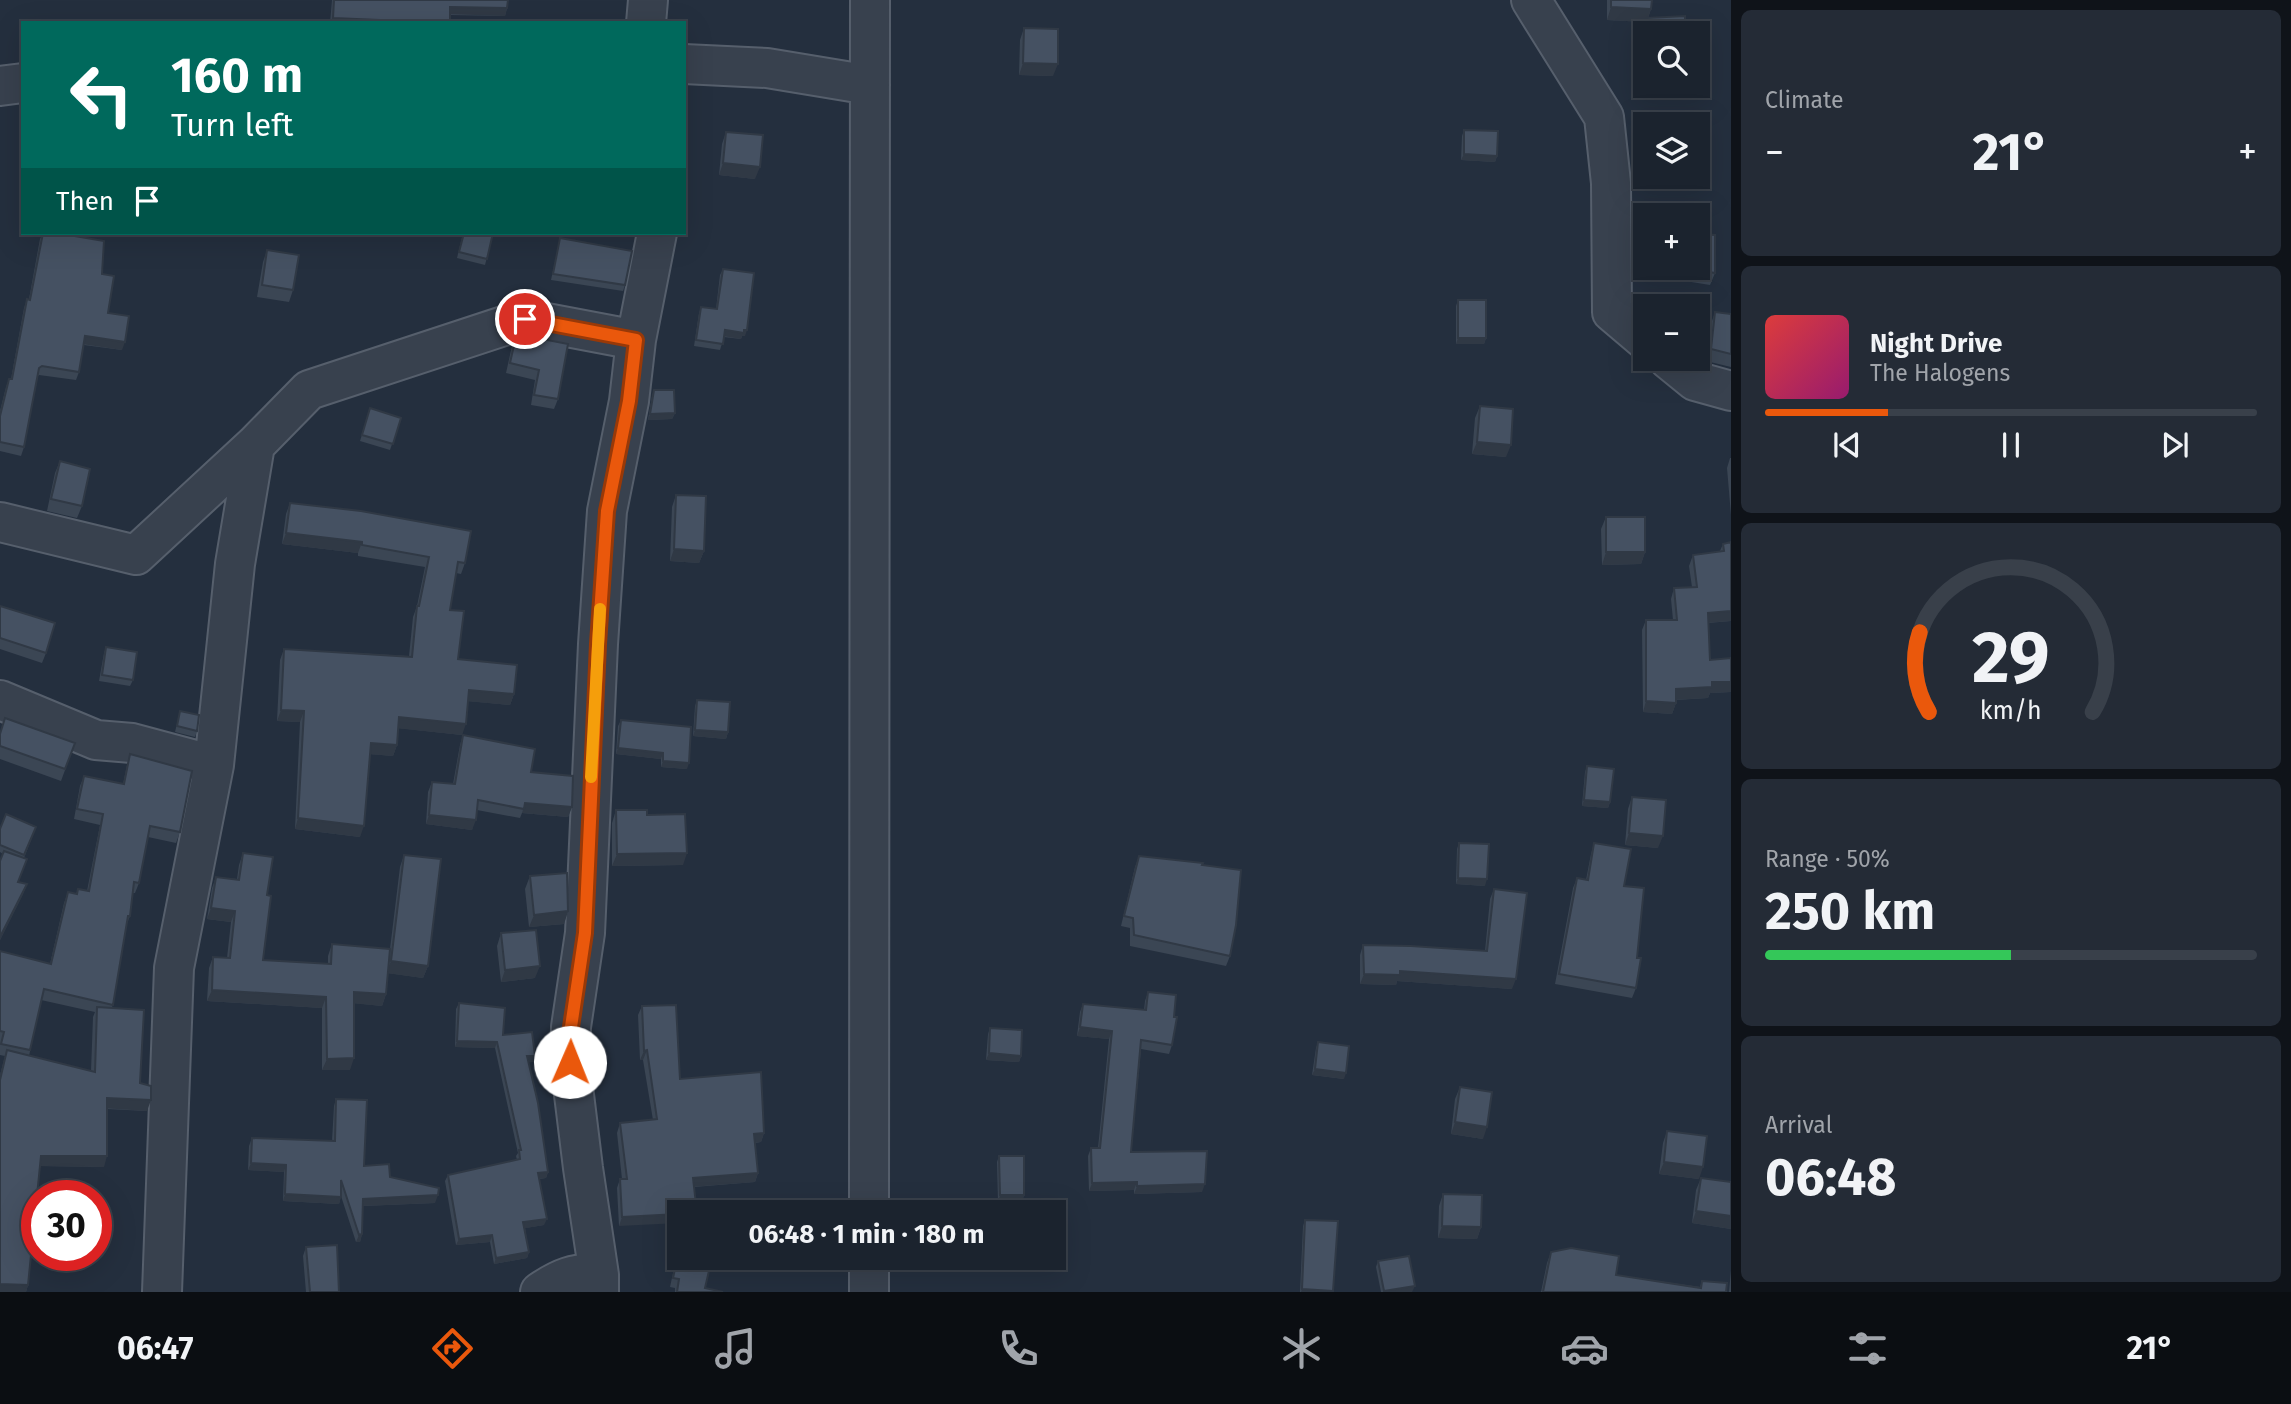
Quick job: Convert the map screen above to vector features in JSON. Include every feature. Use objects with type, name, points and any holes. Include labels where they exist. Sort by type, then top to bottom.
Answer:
[{"type":"street","points":[[646,21],[648,0]]},
{"type":"street","points":[[869,1200],[870,0]]},
{"type":"street","points":[[1531,0],[1604,117],[1611,183],[1612,312],[1633,330]]},
{"type":"street","points":[[686,65],[767,68],[870,85]]},
{"type":"street","points":[[0,86],[21,83]]},
{"type":"street","points":[[599,1283],[570,1062],[571,1027],[585,933],[597,657],[607,511],[629,401],[636,340],[657,235]]},
{"type":"street","points":[[0,522],[136,555],[255,445],[309,390],[525,319],[636,340]]},
{"type":"street","points":[[1683,371],[1695,381],[1731,391]]},
{"type":"street","points":[[162,1292],[174,968],[214,765],[235,564],[255,445]]},
{"type":"street","points":[[0,700],[96,740],[132,743],[214,765]]},
{"type":"street","points":[[869,1270],[869,1292]]},
{"type":"street","points":[[540,1292],[575,1273],[599,1283]]},
{"type":"building","points":[[334,0],[508,0],[507,8],[450,7],[450,21],[333,18]]},
{"type":"building","points":[[1611,0],[1652,0],[1651,9],[1611,7]]},
{"type":"building","points":[[1685,16],[1685,21],[1647,21],[1647,18]]},
{"type":"building","points":[[1024,28],[1058,29],[1058,64],[1023,63]]},
{"type":"building","points":[[1464,130],[1498,131],[1497,156],[1464,154]]},
{"type":"building","points":[[726,132],[763,135],[760,167],[723,163]]},
{"type":"building","points":[[43,235],[69,235],[104,241],[102,274],[114,276],[108,313],[129,316],[125,342],[85,336],[79,372],[42,366],[39,368],[24,447],[0,442],[0,416],[9,379],[12,379],[27,299],[30,300]]},
{"type":"building","points":[[463,235],[493,235],[487,259],[459,252]]},
{"type":"building","points":[[1710,235],[1715,235],[1715,273],[1710,272]]},
{"type":"building","points":[[560,238],[632,251],[625,285],[553,274]]},
{"type":"building","points":[[267,250],[299,255],[293,290],[262,285]]},
{"type":"building","points":[[723,269],[754,273],[747,330],[744,330],[744,333],[725,330],[723,344],[696,340],[701,307],[717,309]]},
{"type":"building","points":[[1458,300],[1486,300],[1486,338],[1458,338]]},
{"type":"building","points":[[1715,312],[1731,314],[1731,354],[1711,349]]},
{"type":"building","points":[[526,333],[568,344],[558,399],[534,395],[539,370],[510,363],[516,336]]},
{"type":"building","points":[[654,390],[674,390],[675,413],[650,414]]},
{"type":"building","points":[[1480,406],[1513,409],[1511,445],[1477,442]]},
{"type":"building","points":[[370,408],[401,418],[393,444],[362,435]]},
{"type":"building","points":[[60,461],[90,469],[82,506],[51,499]]},
{"type":"building","points":[[676,495],[706,496],[704,551],[674,549]]},
{"type":"building","points":[[290,503],[361,511],[471,531],[465,563],[458,562],[450,610],[464,611],[458,659],[517,665],[514,694],[469,690],[466,724],[399,717],[397,745],[371,743],[364,826],[298,818],[304,711],[281,710],[284,649],[412,657],[417,606],[429,557],[362,545],[362,542],[286,533]]},
{"type":"building","points":[[1606,517],[1645,517],[1645,552],[1606,552]]},
{"type":"building","points":[[1731,542],[1731,611],[1708,613],[1710,660],[1731,658],[1731,682],[1712,682],[1712,687],[1676,689],[1676,703],[1646,701],[1646,620],[1677,620],[1674,588],[1697,587],[1693,555],[1724,551],[1723,544]]},
{"type":"building","points":[[0,606],[55,623],[46,653],[0,638]]},
{"type":"building","points":[[106,647],[137,652],[133,680],[102,675]]},
{"type":"building","points":[[697,700],[730,702],[728,732],[695,730]]},
{"type":"building","points":[[180,711],[199,715],[197,731],[177,726]]},
{"type":"building","points":[[5,718],[75,743],[65,769],[0,746],[0,734]]},
{"type":"building","points":[[621,720],[691,727],[689,763],[663,761],[663,753],[618,748]]},
{"type":"building","points":[[463,735],[535,749],[531,772],[573,776],[572,807],[525,803],[524,809],[478,800],[476,820],[429,815],[432,782],[455,784]]},
{"type":"building","points":[[130,754],[192,771],[180,832],[150,826],[139,883],[134,882],[113,1005],[44,989],[30,1050],[1,1044],[4,1032],[0,1031],[0,951],[51,964],[68,892],[77,894],[78,889],[89,891],[103,814],[77,809],[84,776],[124,784]]},
{"type":"building","points":[[1587,766],[1614,769],[1610,802],[1584,800]]},
{"type":"building","points":[[1632,797],[1666,800],[1663,836],[1629,833]]},
{"type":"building","points":[[616,810],[647,810],[647,815],[685,814],[687,853],[617,854]]},
{"type":"building","points":[[6,814],[36,827],[24,855],[0,845],[0,829]]},
{"type":"building","points":[[1459,843],[1489,844],[1487,879],[1458,878]]},
{"type":"building","points":[[1594,843],[1631,849],[1624,886],[1644,888],[1637,958],[1641,958],[1636,988],[1559,974],[1577,878],[1588,880]]},
{"type":"building","points":[[4,851],[27,859],[18,882],[27,884],[0,937],[0,861]]},
{"type":"building","points":[[243,853],[273,857],[267,895],[271,896],[263,960],[331,964],[332,944],[390,949],[386,994],[354,992],[354,1058],[327,1059],[326,997],[212,990],[213,957],[230,958],[235,911],[211,908],[216,877],[239,880]]},
{"type":"building","points":[[404,855],[441,859],[428,966],[391,961]]},
{"type":"building","points":[[1139,856],[1241,870],[1230,956],[1134,935],[1133,918],[1124,916]]},
{"type":"building","points":[[567,873],[568,911],[534,915],[530,876]]},
{"type":"building","points":[[1494,889],[1527,893],[1516,979],[1400,971],[1400,975],[1364,974],[1363,945],[1487,951]]},
{"type":"building","points":[[536,930],[540,966],[505,970],[501,933]]},
{"type":"building","points":[[1148,992],[1176,995],[1174,1017],[1177,1017],[1172,1045],[1141,1040],[1131,1152],[1207,1151],[1205,1184],[1137,1186],[1137,1182],[1092,1183],[1091,1148],[1100,1148],[1112,1031],[1080,1027],[1083,1004],[1146,1010]]},
{"type":"building","points":[[459,1003],[505,1008],[503,1035],[532,1032],[535,1056],[527,1056],[538,1103],[548,1172],[538,1173],[547,1219],[523,1222],[529,1252],[496,1258],[492,1235],[459,1239],[448,1175],[520,1159],[521,1150],[497,1042],[457,1041]]},
{"type":"building","points":[[676,1005],[680,1079],[761,1072],[764,1133],[754,1134],[758,1173],[693,1178],[696,1200],[667,1200],[667,1215],[622,1217],[620,1179],[627,1179],[620,1123],[657,1119],[647,1050],[644,1051],[642,1006]]},
{"type":"building","points":[[97,1007],[144,1010],[140,1083],[151,1086],[151,1100],[107,1098],[107,1156],[41,1156],[39,1180],[21,1180],[21,1271],[29,1271],[28,1285],[0,1284],[0,1080],[7,1050],[95,1072]]},
{"type":"building","points":[[990,1028],[1022,1030],[1021,1056],[989,1053]]},
{"type":"building","points":[[1318,1042],[1349,1046],[1346,1073],[1315,1069]]},
{"type":"building","points":[[1460,1087],[1492,1092],[1487,1127],[1455,1122]]},
{"type":"building","points":[[336,1099],[367,1100],[364,1166],[389,1164],[390,1177],[439,1188],[438,1195],[363,1199],[362,1234],[359,1235],[341,1180],[341,1197],[285,1194],[286,1165],[251,1163],[252,1138],[335,1141]]},
{"type":"building","points":[[1667,1131],[1707,1136],[1703,1167],[1664,1162]]},
{"type":"building","points":[[999,1156],[1024,1156],[1024,1195],[1000,1195]]},
{"type":"building","points":[[1701,1178],[1731,1182],[1731,1216],[1696,1211]]},
{"type":"building","points":[[1443,1194],[1482,1195],[1481,1227],[1442,1226]]},
{"type":"building","points":[[1305,1220],[1338,1221],[1333,1291],[1302,1289]]},
{"type":"building","points":[[337,1245],[339,1292],[310,1292],[306,1247]]},
{"type":"building","points":[[1571,1248],[1619,1256],[1616,1275],[1701,1288],[1702,1281],[1727,1283],[1726,1292],[1543,1292],[1551,1252]]},
{"type":"building","points":[[1409,1256],[1415,1286],[1384,1291],[1378,1261]]},
{"type":"building","points":[[675,1270],[709,1270],[705,1288],[723,1292],[677,1292],[679,1279],[673,1278]]},
{"type":"slow traffic","points":[[591,777],[600,609]]},
{"type":"route","points":[[525,319],[636,340],[629,401],[607,511],[589,807],[585,933],[571,1027],[570,1062]]}]
